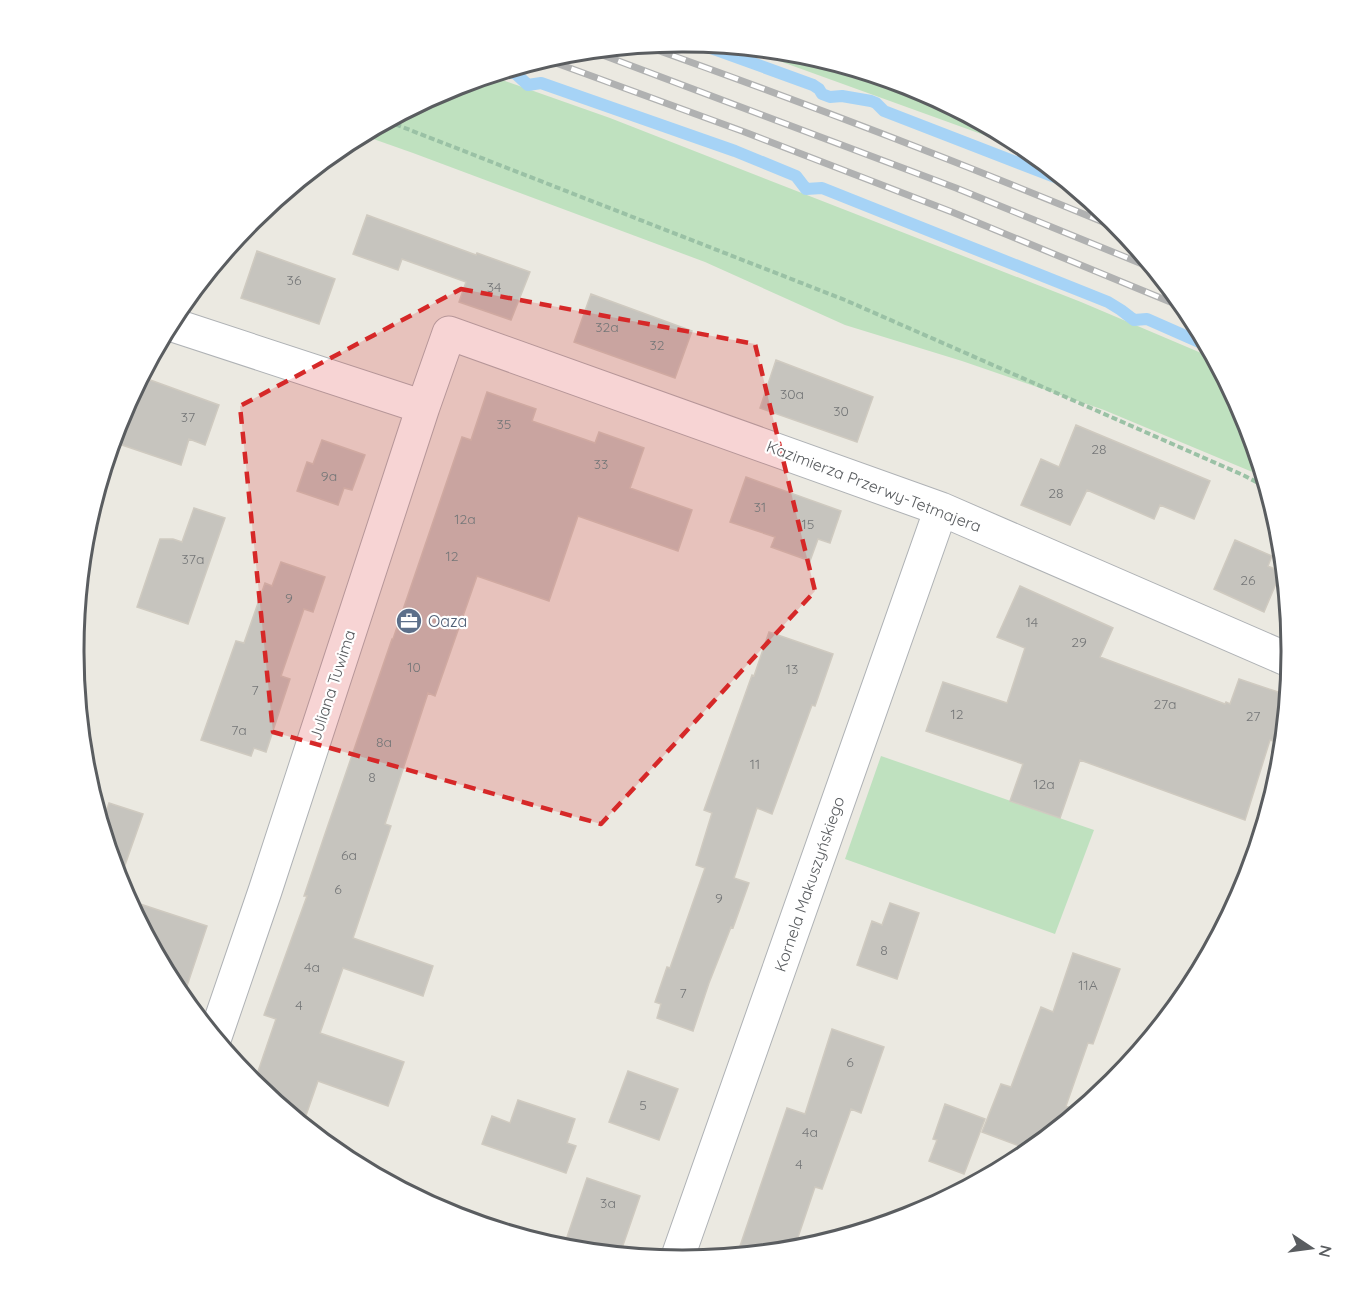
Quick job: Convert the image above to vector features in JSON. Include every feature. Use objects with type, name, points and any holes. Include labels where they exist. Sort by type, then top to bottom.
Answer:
[{"type":"street","points":[[179,327],[423,407]]},
{"type":"street","name":"Juliana Tuwima","points":[[218,1028],[423,407],[450,333]]},
{"type":"street","name":"Kazimierza Przerwy-Tetmajera","points":[[450,333],[941,509],[1281,657]]},
{"type":"street","name":"Kornela Makuszyńskiego","points":[[681,1250],[941,509]]},
{"type":"path","points":[[396,126],[845,300],[1257,482]]},
{"type":"highlighted area","points":[[461,289],[755,344],[815,591],[601,824],[273,732],[240,406]]},
{"type":"green space","points":[[778,61],[837,73],[875,84],[947,114],[988,136]]},
{"type":"green space","points":[[503,80],[610,118],[1081,302],[1202,353],[1235,422],[1253,472],[1104,410],[962,361],[845,325],[705,262],[373,139],[453,98]]},
{"type":"green space","points":[[881,756],[1094,830],[1055,934],[845,859]]},
{"type":"building","points":[[367,215],[530,272],[511,320],[459,302],[466,282],[402,259],[398,270],[353,254]]},
{"type":"building","points":[[257,251],[335,279],[319,324],[241,298]]},
{"type":"building","points":[[591,294],[692,331],[675,378],[574,342]]},
{"type":"building","points":[[776,360],[873,397],[857,442],[760,408]]},
{"type":"building","points":[[149,380],[219,405],[205,445],[189,439],[181,465],[121,445]]},
{"type":"building","points":[[487,392],[536,409],[532,421],[595,443],[599,432],[644,448],[630,488],[692,510],[678,551],[578,516],[549,601],[477,576],[435,696],[428,693],[385,824],[391,826],[353,938],[433,966],[423,996],[343,968],[320,1033],[404,1062],[388,1106],[318,1081],[306,1116],[258,1073],[276,1019],[264,1015],[307,896],[304,896],[462,437],[471,440]]},
{"type":"building","points":[[1076,425],[1210,481],[1194,519],[1160,505],[1154,519],[1087,490],[1070,525],[1021,505],[1041,459],[1059,467]]},
{"type":"building","points":[[322,440],[365,455],[352,490],[344,488],[338,505],[297,491],[307,462],[313,464]]},
{"type":"building","points":[[746,477],[841,511],[830,543],[818,539],[810,561],[771,547],[775,537],[730,522]]},
{"type":"building","points":[[194,508],[225,518],[188,624],[137,607],[160,539],[182,542]]},
{"type":"building","points":[[1235,540],[1272,556],[1268,566],[1275,569],[1277,582],[1264,612],[1214,589]]},
{"type":"building","points":[[281,562],[325,577],[313,612],[304,609],[281,676],[290,679],[266,752],[254,748],[251,756],[201,740],[236,641],[244,643],[265,583],[272,586]]},
{"type":"building","points":[[1020,586],[1113,628],[1100,657],[1225,704],[1226,702],[1230,704],[1239,679],[1280,693],[1274,741],[1270,740],[1245,820],[1080,760],[1060,818],[1010,801],[1023,764],[926,731],[943,682],[1007,703],[1025,648],[997,637]]},
{"type":"building","points":[[769,632],[833,654],[772,814],[757,808],[734,878],[749,883],[733,928],[731,927],[709,983],[693,1031],[657,1018],[661,1004],[655,1002],[667,967],[670,968],[705,868],[696,865],[712,813],[704,810]]},
{"type":"building","points":[[109,803],[143,814],[125,866],[116,843],[106,812]]},
{"type":"building","points":[[890,903],[919,913],[897,979],[857,965],[872,921],[882,925]]},
{"type":"building","points":[[141,904],[207,926],[187,986],[164,950]]},
{"type":"building","points":[[1073,953],[1120,969],[1093,1044],[1088,1043],[1066,1106],[1069,1107],[1019,1146],[982,1132],[1001,1084],[1011,1087],[1041,1007],[1053,1012]]},
{"type":"building","points":[[832,1029],[884,1047],[861,1113],[851,1109],[822,1189],[815,1187],[798,1238],[740,1246],[787,1108],[805,1114]]},
{"type":"building","points":[[628,1071],[678,1089],[659,1140],[609,1122]]},
{"type":"building","points":[[518,1100],[575,1119],[567,1143],[576,1146],[566,1173],[482,1144],[492,1116],[510,1123]]},
{"type":"building","points":[[945,1104],[985,1119],[964,1174],[929,1161],[937,1140],[933,1139]]},
{"type":"building","points":[[587,1178],[640,1196],[623,1246],[567,1238]]},
{"type":"waterway","points":[[730,55],[813,85],[822,94],[830,97],[842,96],[871,101],[884,111],[1041,172]]},
{"type":"waterway","points":[[518,76],[528,85],[541,83],[735,151],[796,176],[806,189],[822,188],[1108,302],[1134,320],[1147,319],[1193,339]]},
{"type":"railway","points":[[665,53],[884,134],[1097,220]]},
{"type":"railway","points":[[609,57],[956,188],[1137,262]]},
{"type":"railway","points":[[562,65],[742,131],[952,212],[1167,301]]},
{"type":"place","name":"Oaza","points":[[409,621]]}]
